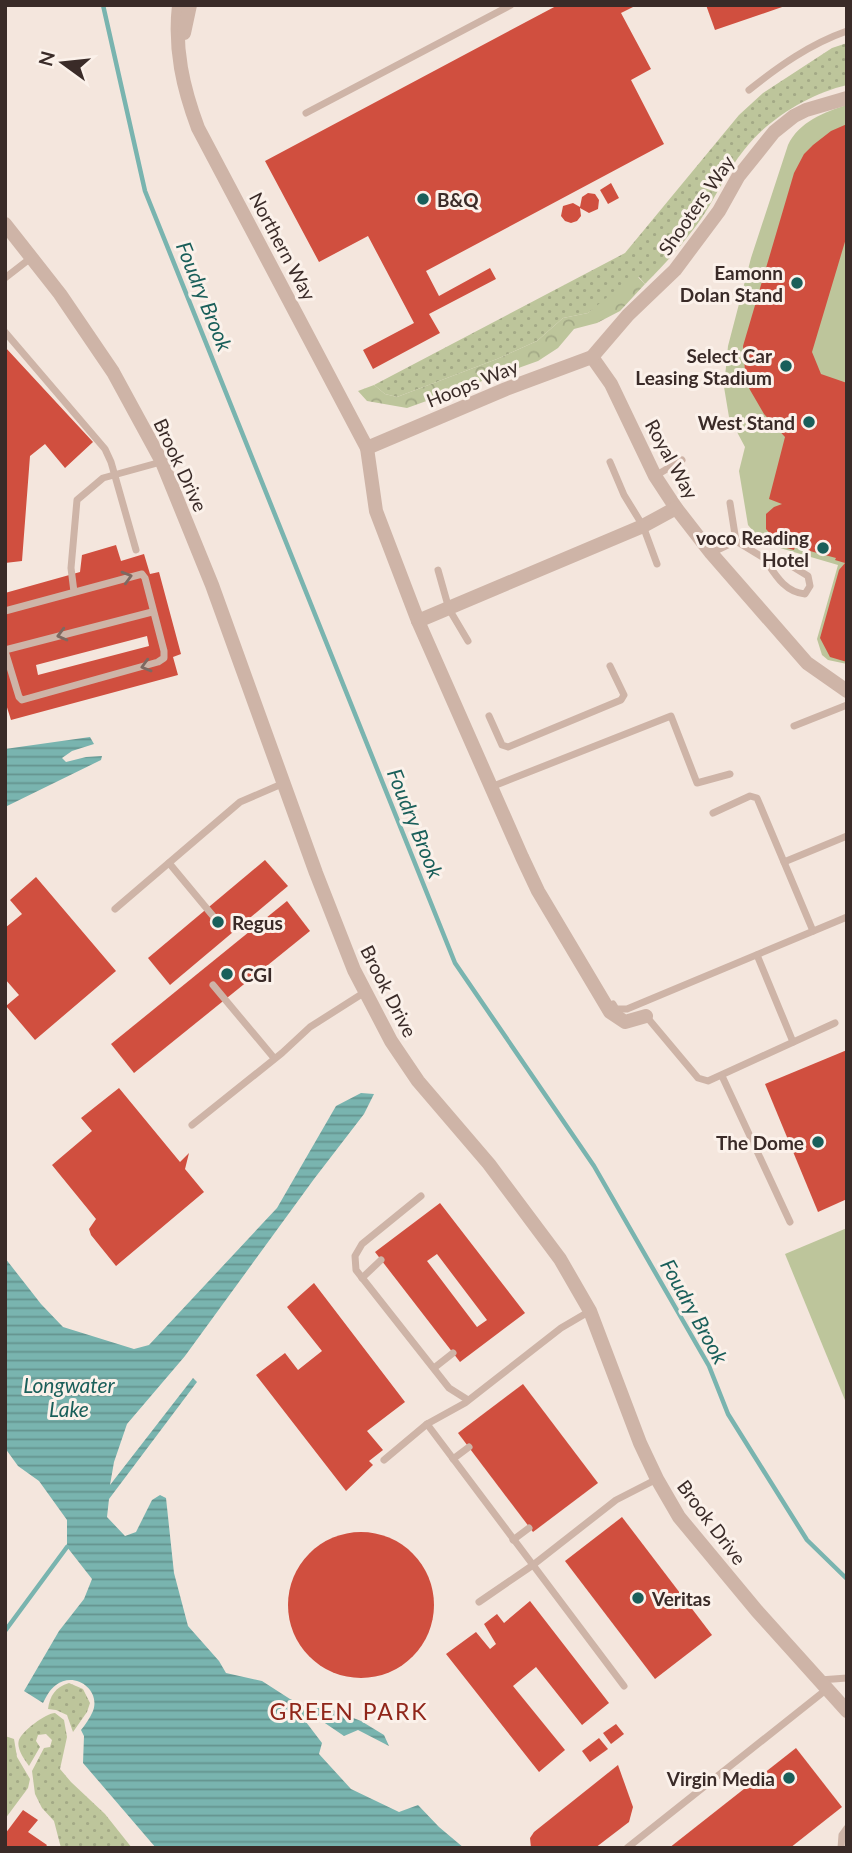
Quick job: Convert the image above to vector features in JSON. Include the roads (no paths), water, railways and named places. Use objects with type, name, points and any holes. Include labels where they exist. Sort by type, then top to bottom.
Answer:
[{"type":"street","name":"Northern Way","points":[[179,5],[178,58],[185,93],[198,128],[367,448],[376,511],[418,621],[538,891],[596,991],[615,1017],[625,1022],[646,1016]]},
{"type":"street","name":"Northern Way","points":[[178,58],[190,5]]},
{"type":"street","name":"Shooters Way","points":[[592,357],[628,315],[675,270],[719,211],[738,177],[774,132],[806,110],[847,98]]},
{"type":"street","name":"Brook Drive","points":[[5,224],[33,257],[113,372],[162,461],[212,585],[354,970],[391,1041],[418,1081],[489,1164],[560,1259],[590,1311],[640,1443],[679,1517],[757,1611],[847,1711]]},
{"type":"street","name":"Hoops Way","points":[[367,448],[506,389],[592,357]]},
{"type":"street","name":"Royal Way","points":[[592,357],[611,384],[655,476],[710,553],[807,663],[847,691]]},
{"type":"street","points":[[418,621],[643,526],[676,508]]},
{"type":"lane","points":[[306,113],[511,5]]},
{"type":"lane","points":[[749,90],[775,69],[806,50],[847,31]]},
{"type":"lane","points":[[5,278],[33,257]]},
{"type":"lane","points":[[5,332],[105,449],[115,474],[136,550]]},
{"type":"lane","points":[[655,476],[682,460]]},
{"type":"lane","points":[[74,592],[71,568],[76,500],[103,478],[162,461]]},
{"type":"lane","points":[[610,462],[624,495],[643,526],[657,564]]},
{"type":"lane","points":[[730,503],[736,541],[764,558],[790,565],[808,576],[810,586],[805,594],[795,593],[778,579],[764,558]]},
{"type":"lane","points":[[710,553],[736,541]]},
{"type":"lane","points":[[438,570],[449,609],[468,641]]},
{"type":"lane","points":[[5,611],[142,575],[164,651],[164,658],[158,662],[27,699],[19,697],[5,650],[152,612]]},
{"type":"lane","points":[[489,716],[502,745],[508,747],[621,700],[624,695],[610,666]]},
{"type":"lane","points":[[794,726],[847,705]]},
{"type":"lane","points":[[491,787],[671,716],[697,783],[730,774]]},
{"type":"lane","points":[[114,908],[240,802],[285,783]]},
{"type":"lane","points":[[713,813],[750,796],[757,798],[813,931]]},
{"type":"lane","points":[[784,862],[847,836]]},
{"type":"lane","points":[[169,863],[218,922]]},
{"type":"lane","points":[[596,991],[602,988],[616,1009],[627,1009],[847,917]]},
{"type":"lane","points":[[757,955],[793,1042]]},
{"type":"lane","points":[[213,985],[274,1058]]},
{"type":"lane","points":[[192,1125],[317,1022],[365,992]]},
{"type":"lane","points":[[646,1016],[698,1078],[708,1081],[835,1023]]},
{"type":"lane","points":[[722,1076],[790,1223]]},
{"type":"lane","points":[[421,1196],[362,1244],[355,1256],[356,1270],[449,1388],[468,1400]]},
{"type":"lane","points":[[362,1278],[382,1260]]},
{"type":"lane","points":[[384,1460],[427,1424],[468,1400],[561,1328],[590,1311]]},
{"type":"lane","points":[[433,1368],[453,1353]]},
{"type":"lane","points":[[427,1424],[624,1686]]},
{"type":"lane","points":[[453,1458],[469,1447]]},
{"type":"lane","points":[[479,1602],[533,1565],[616,1500],[657,1479]]},
{"type":"lane","points":[[513,1540],[529,1528]]},
{"type":"lane","points":[[628,1848],[822,1685],[847,1678]]},
{"type":"lane","points":[[844,1847],[842,1835],[847,1828]]},
{"type":"water","points":[[90,737],[94,744],[72,751],[62,758],[66,762],[102,756],[101,760],[5,807],[5,749]]},
{"type":"water","name":"Longwater Lake","points":[[361,1093],[374,1094],[364,1114],[185,1356],[127,1424],[114,1462],[110,1485],[193,1378],[197,1382],[109,1499],[107,1517],[125,1536],[136,1532],[152,1500],[160,1495],[166,1498],[174,1573],[188,1626],[219,1661],[226,1673],[262,1681],[310,1708],[328,1708],[361,1721],[384,1735],[389,1746],[358,1730],[344,1736],[316,1717],[306,1722],[322,1743],[319,1754],[351,1789],[399,1812],[418,1805],[464,1848],[156,1848],[83,1763],[84,1736],[81,1730],[92,1714],[94,1703],[90,1689],[78,1681],[63,1681],[48,1693],[43,1703],[24,1691],[59,1631],[84,1599],[92,1579],[67,1547],[67,1520],[39,1481],[18,1466],[5,1448],[5,1258],[63,1327],[134,1349],[149,1345],[277,1208],[336,1106]]},
{"type":"waterway","name":"Foudry Brook","points":[[103,5],[145,191],[455,963],[594,1166],[709,1366],[728,1414],[807,1540],[847,1579]]},
{"type":"waterway","points":[[5,1631],[67,1547]]},
{"type":"place","name":"B&Q","points":[[423,199]]},
{"type":"place","name":"Eamonn Dolan Stand","points":[[797,283]]},
{"type":"place","name":"Select Car Leasing Stadium","points":[[786,366]]},
{"type":"place","name":"West Stand","points":[[809,422]]},
{"type":"place","name":"voco Reading Hotel","points":[[823,548]]},
{"type":"place","name":"Regus","points":[[218,922]]},
{"type":"place","name":"CGI","points":[[227,974]]},
{"type":"place","name":"The Dome","points":[[818,1142]]},
{"type":"place","name":"Veritas","points":[[638,1598]]},
{"type":"place","name":"Virgin Media","points":[[789,1778]]},
{"type":"district","name":"GREEN PARK","points":[[349,1711]]}]
